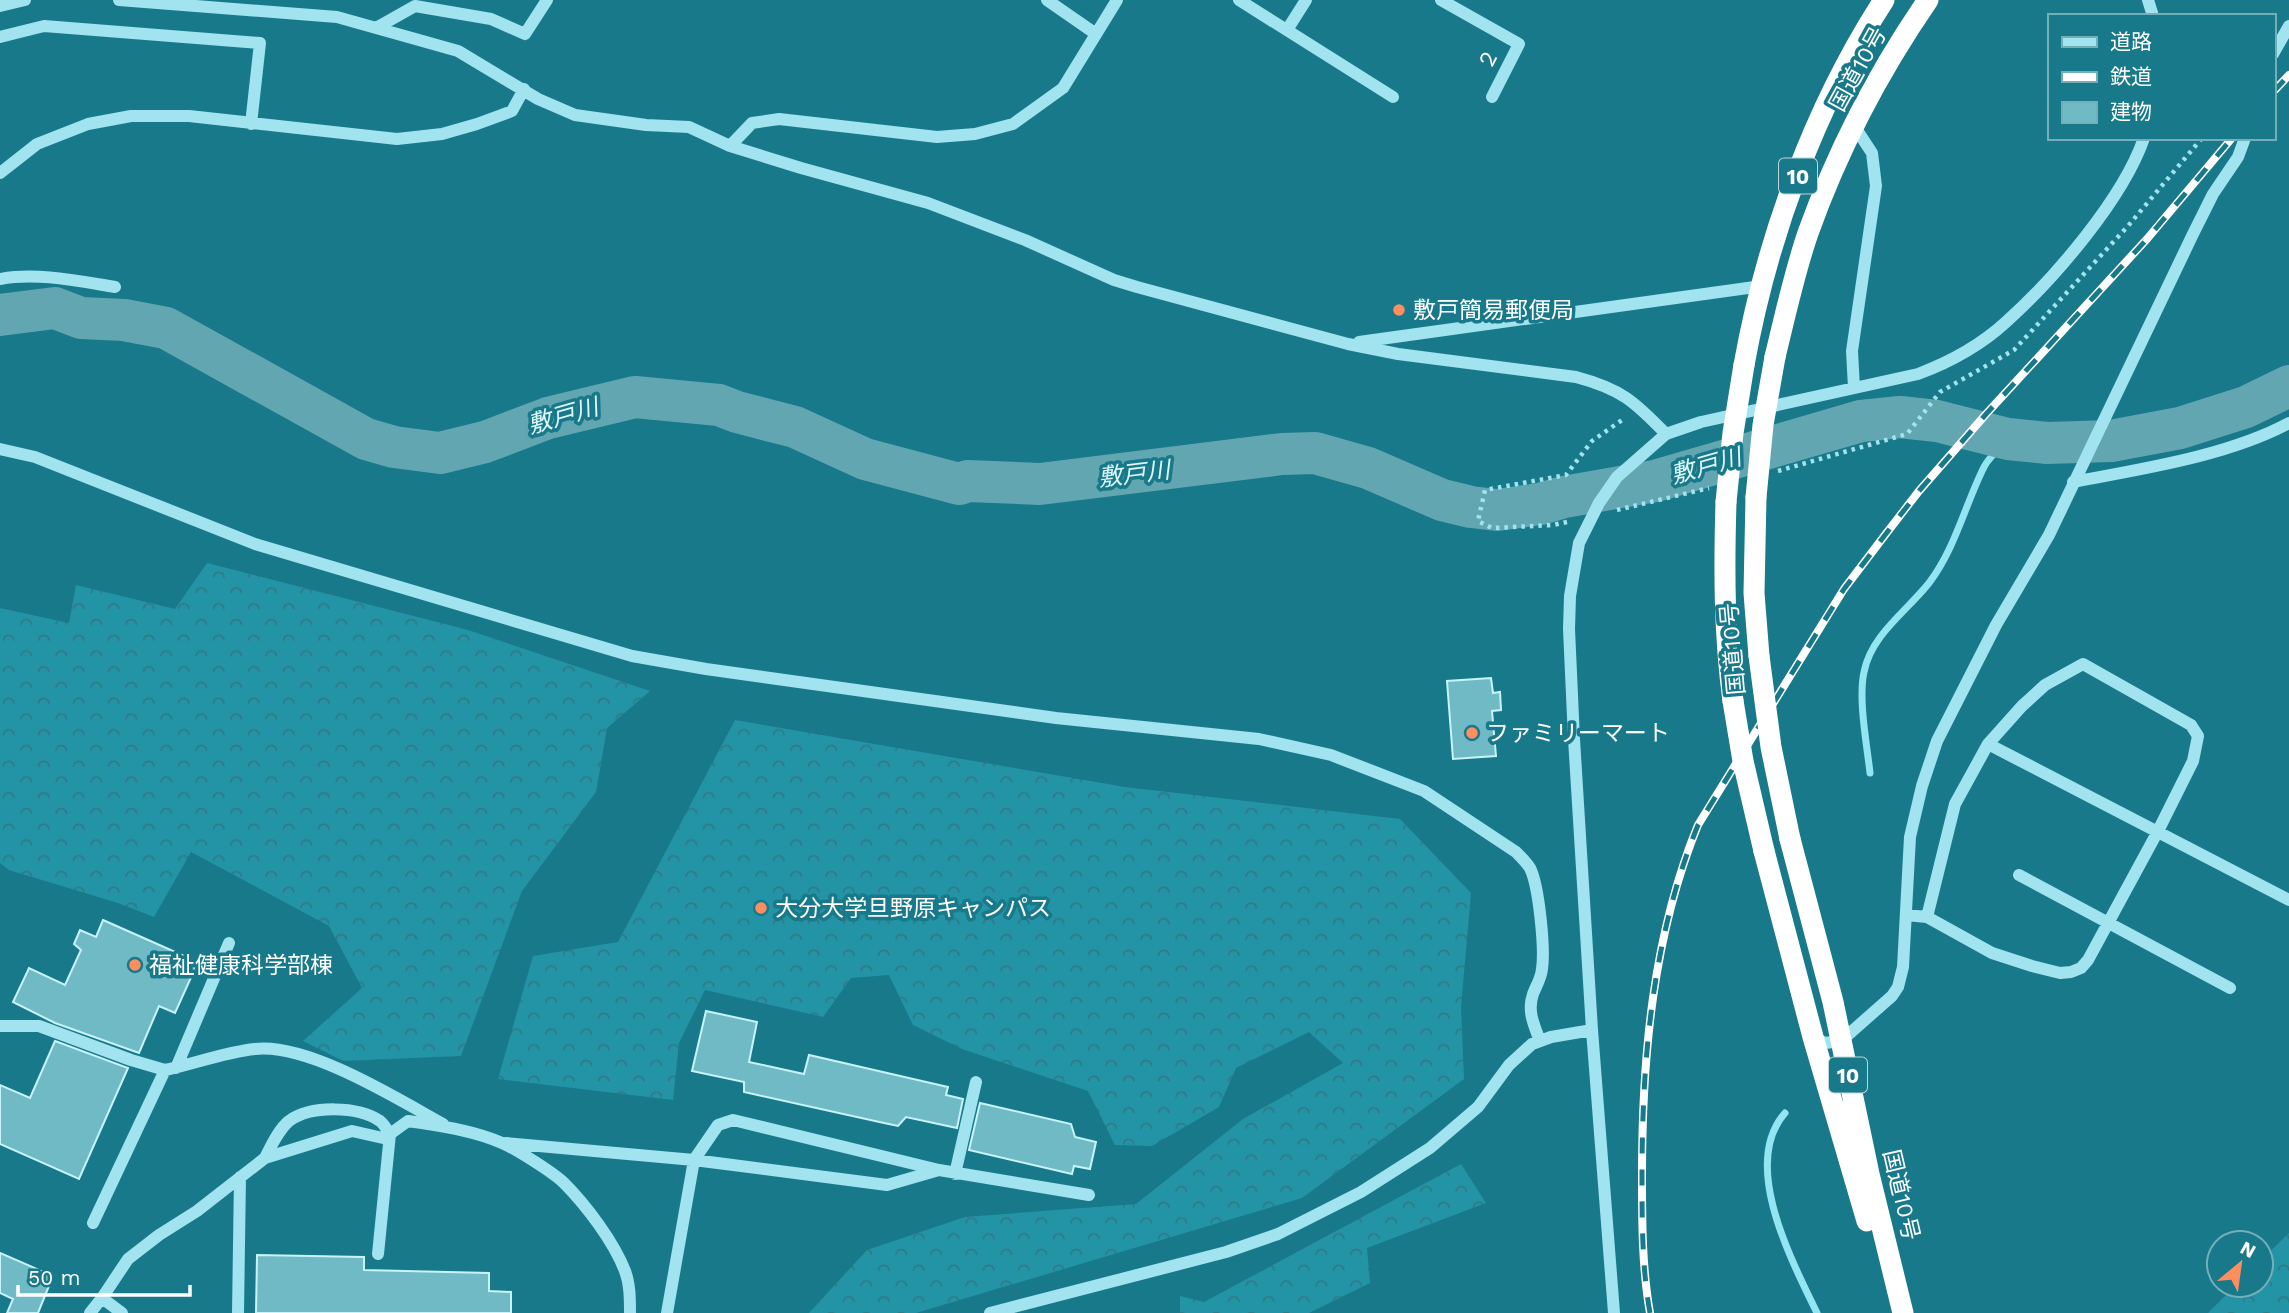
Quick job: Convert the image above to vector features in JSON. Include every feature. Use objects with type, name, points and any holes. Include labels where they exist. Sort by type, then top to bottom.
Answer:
[{"type":"highway","name":"国道10号","points":[[1884,0],[1862,36],[1817,126],[1789,199],[1762,286],[1744,365],[1732,443],[1726,502],[1724,600],[1733,701],[1743,761],[1813,1037],[1896,1313]]},
{"type":"highway","name":"国道10号","points":[[1903,1313],[1869,1174],[1833,1002],[1790,839],[1771,747],[1754,593],[1756,497],[1763,425],[1790,292],[1820,200],[1855,127],[1928,0]]},
{"type":"street","points":[[0,6],[25,0]]},
{"type":"street","points":[[119,0],[337,17],[458,51],[538,99],[575,116],[646,125],[689,127],[730,146],[802,169],[928,203],[1025,240],[1114,280],[1348,344],[1450,362],[1577,377],[1621,392],[1641,407],[1666,434]]},
{"type":"street","points":[[376,28],[415,6],[491,19],[526,34],[547,0]]},
{"type":"street","points":[[1047,0],[1096,34]]},
{"type":"street","points":[[730,146],[752,123],[779,119],[937,137],[975,134],[1013,124],[1063,88],[1117,0]]},
{"type":"street","points":[[1239,0],[1393,97]]},
{"type":"street","points":[[1287,30],[1306,0]]},
{"type":"street","name":"2","points":[[1441,0],[1519,44],[1492,97]]},
{"type":"street","points":[[0,37],[44,26],[260,43],[251,124]]},
{"type":"street","points":[[2275,50],[2289,26]]},
{"type":"street","points":[[0,173],[37,144],[88,124],[131,116],[189,116],[397,139],[442,134],[512,111],[524,89]]},
{"type":"street","points":[[1854,388],[1852,351],[1876,186],[1871,153],[1855,127]]},
{"type":"street","points":[[1614,1313],[1592,1030],[1569,629],[1574,562],[1579,543],[1599,503],[1623,470],[1666,434],[1701,422],[1918,374],[1945,364],[2005,324],[2089,231],[2125,179],[2143,140]]},
{"type":"street","points":[[1813,1037],[1825,1043],[1841,1041],[1884,1005],[1898,987],[1903,967],[1908,856],[1913,817],[1937,741],[1996,625],[2049,535],[2104,415],[2205,209],[2238,157],[2244,140]]},
{"type":"street","points":[[0,279],[12,276],[67,279],[115,287]]},
{"type":"street","points":[[1348,344],[1762,286]]},
{"type":"street","points":[[2073,482],[2205,454],[2289,423]]},
{"type":"street","points":[[0,449],[35,457],[255,544],[632,656],[706,670],[1056,718],[1259,739],[1354,762],[1439,799],[1516,852],[1531,869],[1538,895],[1543,966],[1530,1013],[1540,1041]]},
{"type":"street","points":[[1906,915],[1927,918],[1992,953],[2060,973],[2081,968],[2088,960],[2158,831],[2193,761],[2198,736],[2191,725],[2083,664],[2045,685],[1988,744],[1955,804],[1927,918]]},
{"type":"street","points":[[1988,744],[2289,900]]},
{"type":"street","points":[[2019,875],[2230,988]]},
{"type":"street","points":[[93,1223],[171,1069],[229,943]]},
{"type":"street","points":[[0,1027],[39,1026],[131,1060],[171,1069],[255,1049],[287,1050],[336,1069],[450,1128]]},
{"type":"street","points":[[990,1313],[1226,1252],[1278,1234],[1334,1208],[1411,1161],[1446,1136],[1478,1107],[1518,1056],[1532,1044],[1592,1030]]},
{"type":"street","points":[[955,1174],[976,1082]]},
{"type":"street","points":[[265,1158],[289,1122],[314,1110],[354,1111],[380,1122],[390,1134],[378,1254]]},
{"type":"street","points":[[90,1313],[128,1259],[265,1158],[352,1130],[383,1138],[408,1121],[450,1128],[502,1143],[694,1160],[887,1185],[939,1170]]},
{"type":"street","points":[[667,1313],[694,1160],[718,1125],[733,1121],[955,1174],[1089,1195]]},
{"type":"street","points":[[502,1143],[563,1182],[600,1228],[625,1272],[630,1313]]},
{"type":"street","points":[[238,1313],[240,1177]]},
{"type":"street","points":[[102,1298],[122,1313]]},
{"type":"path","points":[[1907,433],[1940,392]]},
{"type":"path","points":[[1567,522],[1492,528],[1478,521],[1485,490],[1566,475],[1592,441],[1641,407]]},
{"type":"green space","points":[[207,563],[468,630],[650,691],[607,728],[596,792],[522,891],[461,1056],[343,1061],[303,1041],[362,988],[329,926],[191,852],[154,917],[118,903],[9,870],[0,863],[0,608],[69,623],[76,585],[175,609]]},
{"type":"green space","points":[[735,720],[1125,787],[1400,819],[1471,893],[1461,1007],[1464,1079],[1302,1198],[916,1313],[809,1313],[867,1250],[965,1217],[1136,1204],[1243,1119],[1343,1063],[1309,1032],[1236,1068],[1219,1107],[1152,1146],[1115,1145],[1088,1091],[962,1049],[913,1025],[889,975],[851,978],[823,1017],[705,990],[679,1043],[673,1100],[498,1079],[533,956],[618,942]]},
{"type":"green space","points":[[1461,1164],[1486,1203],[1367,1248],[1370,1283],[1309,1313],[1180,1313],[1180,1296],[1204,1302]]},
{"type":"green space","points":[[2289,1233],[2289,1313],[2208,1313],[2222,1299],[2275,1299],[2275,1246]]},
{"type":"building","name":"ファミリーマート","points":[[1491,678],[1493,693],[1500,692],[1501,710],[1492,711],[1496,756],[1453,759],[1447,681]]},
{"type":"building","points":[[103,920],[198,962],[175,1013],[159,1006],[139,1053],[55,1023],[13,1002],[29,968],[65,985],[81,950],[74,944],[80,930],[96,937]]},
{"type":"building","points":[[706,1011],[757,1022],[749,1062],[804,1074],[809,1055],[948,1087],[946,1095],[963,1099],[957,1128],[906,1117],[898,1126],[884,1123],[744,1092],[744,1082],[692,1071]]},
{"type":"building","points":[[55,1041],[128,1068],[79,1179],[0,1144],[0,1085],[30,1098]]},
{"type":"building","points":[[980,1103],[1071,1124],[1075,1137],[1096,1142],[1090,1169],[1074,1166],[1072,1174],[969,1150]]},
{"type":"building","points":[[0,1253],[53,1276],[38,1313],[7,1313],[13,1299],[0,1293]]},
{"type":"building","points":[[257,1255],[364,1257],[364,1270],[489,1273],[489,1291],[511,1292],[511,1313],[256,1313]]},
{"type":"waterway","name":"敷戸川","points":[[0,315],[55,308],[81,318],[124,320],[166,328],[366,439],[394,447],[440,453],[485,442],[548,418],[635,397],[719,405],[795,427],[865,459],[959,484],[968,481],[1040,484],[1282,454],[1315,453],[1368,468],[1442,500],[1497,510],[1655,481],[1861,421],[1900,417],[1937,421],[2008,439],[2047,443],[2111,441],[2180,428],[2246,407],[2289,386]]},
{"type":"waterway","points":[[1870,773],[1862,696],[1868,659],[1882,635],[1938,570],[1984,467],[2008,439]]},
{"type":"waterway","points":[[1785,1113],[1772,1134],[1768,1158],[1769,1185],[1784,1240],[1817,1313]]},
{"type":"railway","points":[[2275,90],[2289,75]]},
{"type":"railway","points":[[1650,1313],[1642,1210],[1644,1086],[1648,1041],[1653,997],[1670,910],[1698,825],[1844,589],[1919,491],[2147,239],[2230,140]]},
{"type":"place","name":"敷戸簡易郵便局","points":[[1399,310]]},
{"type":"place","name":"ファミリーマート","points":[[1472,733]]},
{"type":"place","name":"大分大学旦野原キャンパス","points":[[761,908]]},
{"type":"place","name":"福祉健康科学部棟","points":[[135,965]]}]
